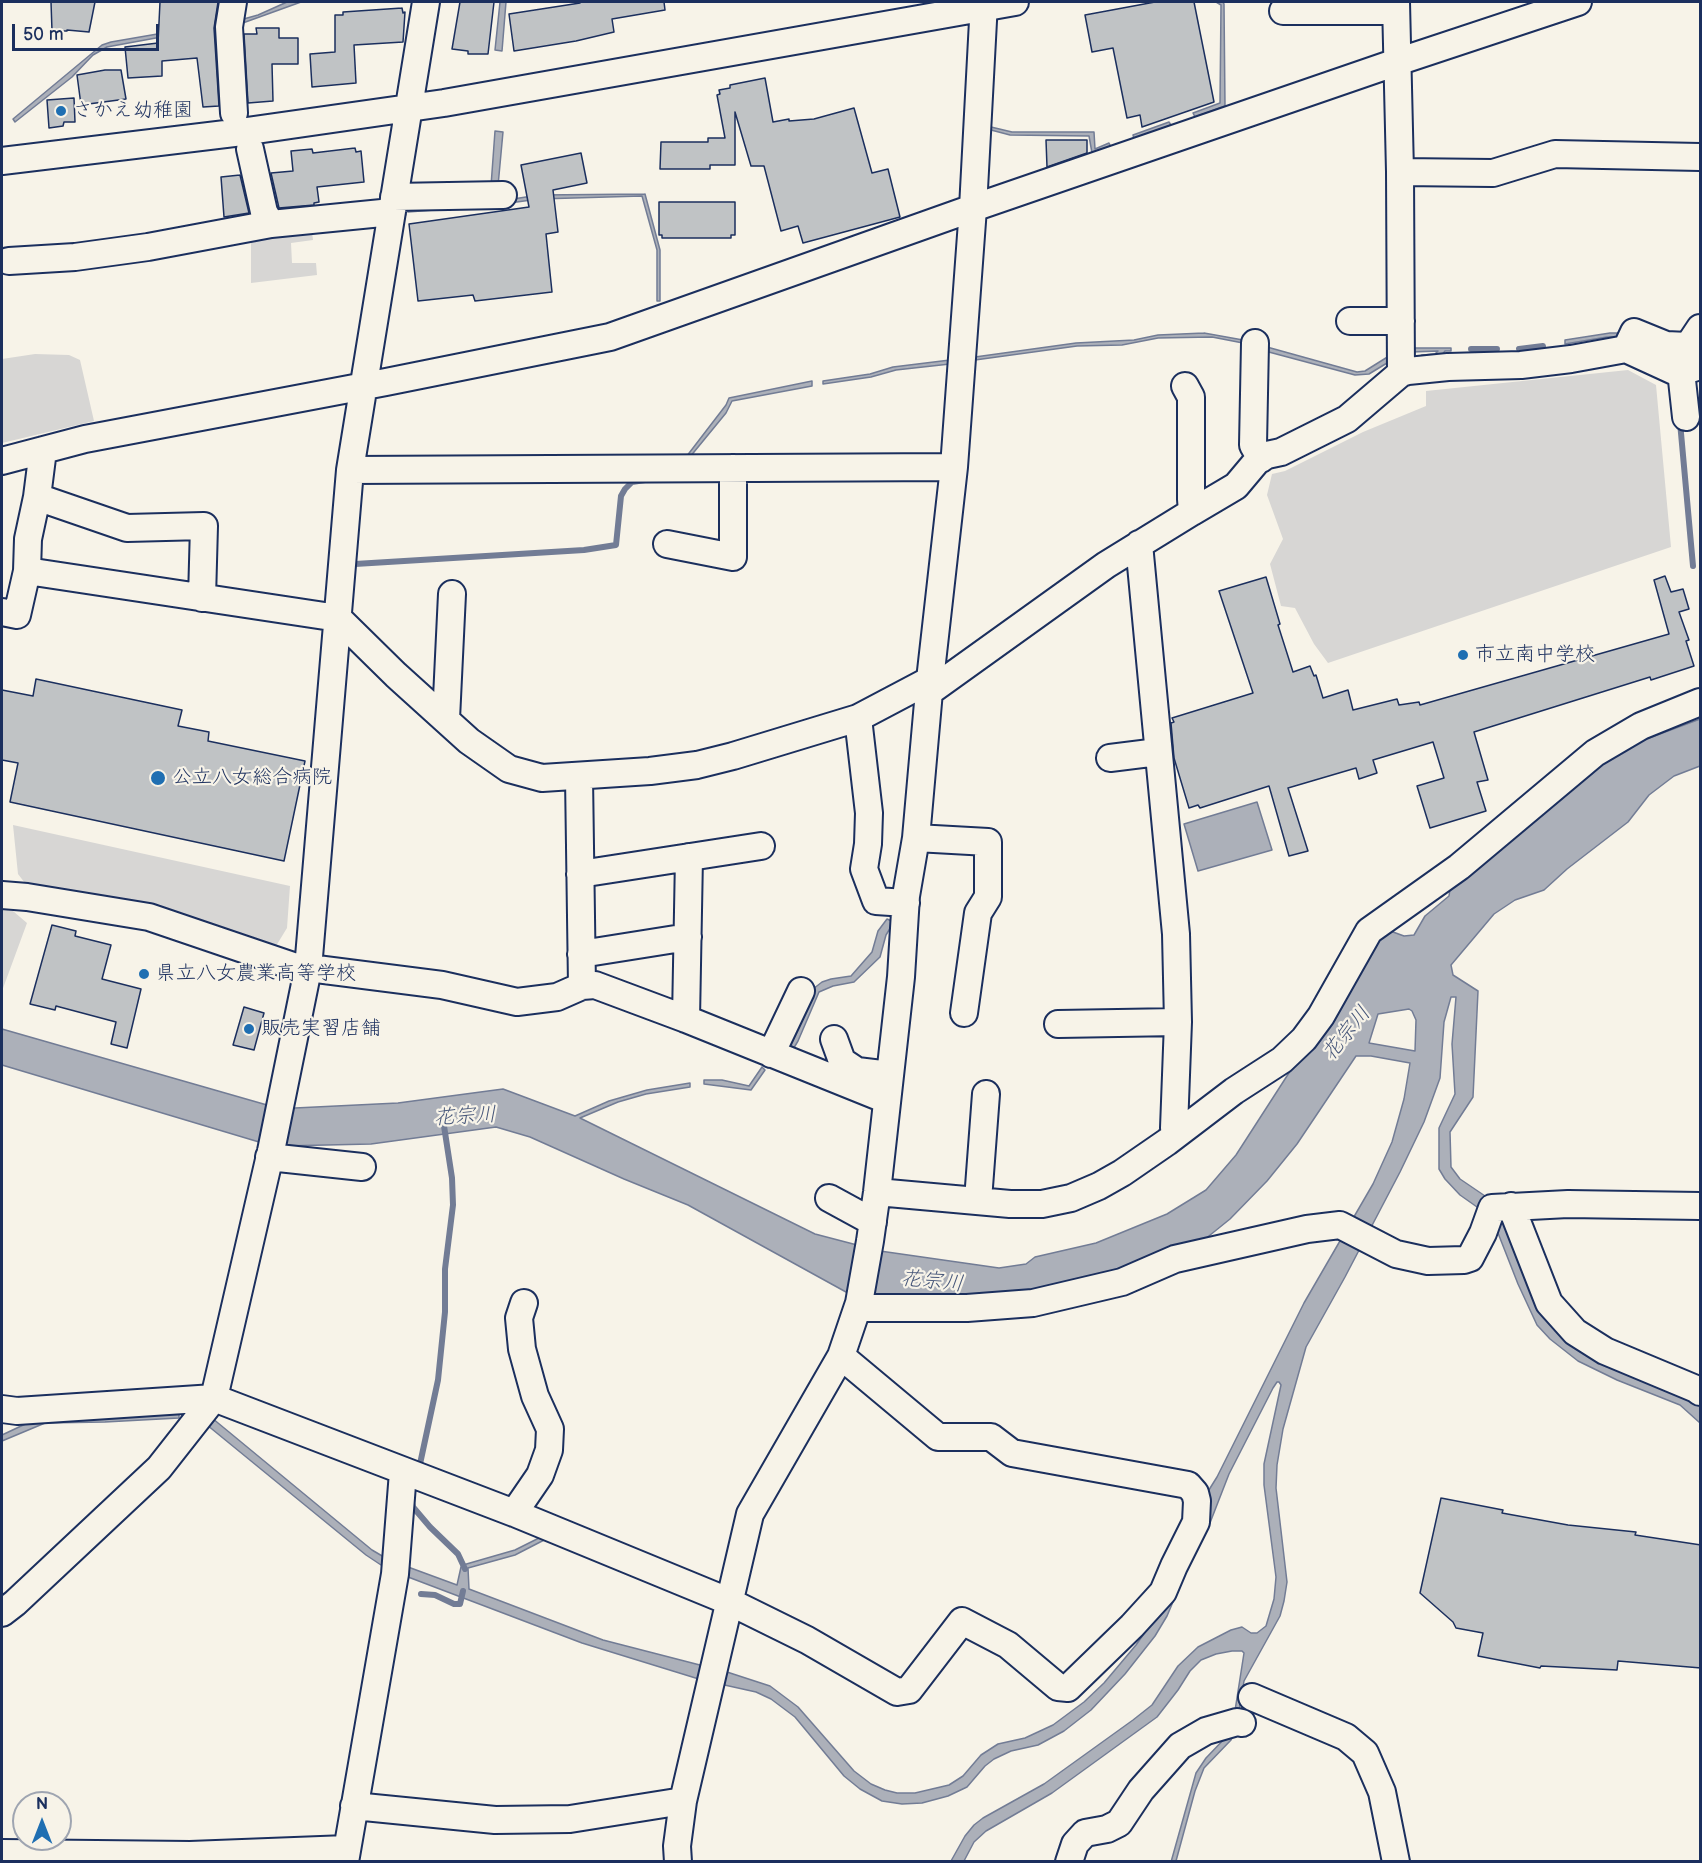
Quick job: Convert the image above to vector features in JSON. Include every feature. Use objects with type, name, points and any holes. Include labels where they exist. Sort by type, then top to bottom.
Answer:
[{"type":"street","points":[[233,2],[229,27],[234,113]]},
{"type":"street","points":[[2,1613],[159,1468],[214,1398],[270,1154],[308,969],[350,470],[426,2]]},
{"type":"street","points":[[2,161],[409,108],[984,4],[1015,2]]},
{"type":"street","points":[[2,461],[85,439],[610,337],[973,208],[1578,2]]},
{"type":"street","points":[[678,1862],[677,1846],[683,1801],[750,1514],[842,1356],[859,1305],[877,1192],[954,467],[973,208],[984,4]]},
{"type":"street","points":[[1282,11],[1396,6],[1401,373]]},
{"type":"street","points":[[250,149],[264,212],[271,224]]},
{"type":"street","points":[[1400,172],[1493,173],[1555,154],[1701,157]]},
{"type":"street","points":[[9,261],[75,257],[148,247],[271,224],[393,205],[503,195]]},
{"type":"street","points":[[1350,321],[1401,321]]},
{"type":"street","points":[[1626,349],[1634,332],[1666,345],[1689,346],[1701,327]]},
{"type":"street","points":[[1255,343],[1253,445],[1261,459]]},
{"type":"street","points":[[27,571],[338,618],[396,675],[469,741],[509,769],[542,778],[650,771],[697,765],[858,718],[929,686],[1009,635],[1139,544],[1236,486],[1267,455],[1281,452],[1347,419],[1401,373],[1448,367],[1521,365],[1626,349],[1674,371],[1691,369],[1686,417]]},
{"type":"street","points":[[1185,387],[1191,397],[1192,512]]},
{"type":"street","points":[[2,612],[17,615],[27,571],[28,539],[37,497],[43,450]]},
{"type":"street","points":[[350,470],[954,467]]},
{"type":"street","points":[[667,544],[734,557],[734,468]]},
{"type":"street","points":[[37,497],[127,528],[204,526],[202,598]]},
{"type":"street","points":[[1139,544],[1176,934],[1178,1022],[1173,1128]]},
{"type":"street","points":[[447,719],[452,594]]},
{"type":"street","points":[[877,1192],[1010,1204],[1042,1204],[1071,1198],[1122,1173],[1167,1142],[1234,1090],[1282,1060],[1304,1039],[1321,1016],[1369,931],[1459,867],[1595,753],[1641,726],[1701,702]]},
{"type":"street","points":[[858,718],[869,813],[864,869],[876,901],[906,903]]},
{"type":"street","points":[[1110,758],[1158,752]]},
{"type":"street","points":[[579,777],[582,986]]},
{"type":"street","points":[[916,838],[988,842],[988,897],[978,914],[964,1013]]},
{"type":"street","points":[[580,874],[761,846]]},
{"type":"street","points":[[686,1019],[689,857]]},
{"type":"street","points":[[2,876],[27,897]]},
{"type":"street","points":[[2,895],[149,917],[293,966],[442,985],[517,1002],[557,998],[582,986],[595,985],[771,1054],[888,1088]]},
{"type":"street","points":[[581,954],[688,937]]},
{"type":"street","points":[[771,1054],[801,991]]},
{"type":"street","points":[[1058,1024],[1178,1022]]},
{"type":"street","points":[[834,1039],[842,1062],[888,1088]]},
{"type":"street","points":[[978,1200],[986,1094]]},
{"type":"street","points":[[270,1154],[362,1167]]},
{"type":"street","points":[[829,1198],[871,1232]]},
{"type":"street","points":[[859,1305],[967,1308],[1033,1303],[1122,1282],[1175,1259],[1307,1229],[1340,1225],[1396,1254],[1428,1261],[1464,1260],[1470,1258],[1483,1233],[1492,1208],[1568,1204],[1701,1206]]},
{"type":"street","points":[[1511,1206],[1549,1303],[1575,1332],[1605,1351],[1701,1392]]},
{"type":"street","points":[[514,1513],[540,1475],[549,1450],[550,1429],[535,1396],[522,1349],[519,1318],[524,1303]]},
{"type":"street","points":[[2,1409],[17,1411],[214,1398],[514,1513],[728,1601],[807,1640],[897,1692],[909,1690],[962,1620],[1008,1645],[1058,1687],[1068,1688],[1132,1626],[1163,1592],[1173,1566],[1196,1522],[1195,1493],[1188,1485],[1012,1453],[991,1437],[938,1437],[842,1356]]},
{"type":"street","points":[[2,1853],[190,1858],[346,1855],[396,1568],[403,1472]]},
{"type":"street","points":[[1251,1697],[1346,1737],[1365,1752],[1382,1792],[1396,1862]]},
{"type":"street","points":[[1069,1862],[1075,1844],[1084,1833],[1107,1829],[1119,1823],[1141,1790],[1180,1746],[1206,1731],[1237,1722],[1242,1723]]},
{"type":"street","points":[[354,1806],[495,1820],[570,1819],[683,1801]]},
{"type":"shaded area","points":[[311,224],[313,240],[291,243],[292,263],[316,263],[317,275],[251,283],[251,232]]},
{"type":"shaded area","points":[[35,354],[69,355],[80,360],[94,421],[2,443],[2,359]]},
{"type":"shaded area","points":[[1628,370],[1656,385],[1671,547],[1328,663],[1314,644],[1295,608],[1281,606],[1270,564],[1283,539],[1267,495],[1272,474],[1285,471],[1363,432],[1426,406],[1426,391]]},
{"type":"shaded area","points":[[13,825],[290,886],[287,928],[276,946],[150,903],[28,887],[18,874]]},
{"type":"shaded area","points":[[2,909],[13,911],[27,923],[2,991]]},
{"type":"water","points":[[287,2],[301,2],[240,24],[240,20]]},
{"type":"water","points":[[500,2],[506,2],[502,51],[495,50]]},
{"type":"water","points":[[1216,2],[1224,4],[1225,106],[1195,117],[1193,113],[1220,103],[1221,5]]},
{"type":"water","points":[[221,23],[221,26],[107,47],[93,55],[72,77],[15,122],[13,119],[102,45]]},
{"type":"water","points":[[1169,122],[1171,125],[1134,139],[1133,135]]},
{"type":"water","points":[[991,127],[1012,132],[1094,132],[1095,149],[1109,143],[1111,147],[1092,153],[1089,136],[1010,135],[991,130]]},
{"type":"water","points":[[495,131],[503,132],[498,186],[491,186]]},
{"type":"water","points":[[645,194],[660,250],[660,301],[657,301],[657,250],[642,196],[539,199],[487,206],[408,212],[407,209],[487,203],[539,195]]},
{"type":"water","points":[[1204,333],[1243,340],[1243,343],[1212,337],[1158,338],[1122,345],[1077,346],[975,360],[975,357],[1076,343]]},
{"type":"water","points":[[1621,333],[1622,337],[1607,337],[1565,344],[1565,340]]},
{"type":"water","points":[[1267,347],[1357,372],[1365,371],[1389,356],[1392,360],[1369,374],[1355,375],[1265,351]]},
{"type":"water","points":[[1412,348],[1451,348],[1451,351],[1445,351],[1442,355],[1415,359],[1422,355],[1435,354],[1438,351],[1412,352]]},
{"type":"water","points":[[950,360],[950,364],[896,370],[871,377],[823,384],[823,381],[870,374],[893,367]]},
{"type":"water","points":[[812,381],[812,386],[732,401],[726,413],[685,463],[683,461],[729,398]]},
{"type":"water","name":"花宗川","points":[[1700,719],[1700,766],[1674,776],[1649,795],[1628,822],[1567,869],[1544,890],[1515,900],[1494,914],[1451,965],[1453,975],[1478,991],[1473,1097],[1450,1132],[1451,1167],[1460,1179],[1488,1198],[1477,1207],[1460,1195],[1439,1169],[1439,1128],[1455,1094],[1452,1044],[1456,997],[1451,997],[1444,1022],[1440,1078],[1424,1122],[1345,1277],[1306,1347],[1283,1429],[1277,1465],[1276,1488],[1287,1582],[1284,1601],[1280,1616],[1244,1681],[1238,1717],[1234,1717],[1244,1653],[1232,1651],[1201,1660],[1190,1671],[1157,1717],[1052,1793],[986,1831],[974,1842],[964,1861],[951,1861],[974,1825],[1044,1784],[1152,1705],[1178,1666],[1198,1647],[1231,1630],[1242,1627],[1251,1633],[1257,1633],[1266,1626],[1274,1599],[1276,1577],[1264,1485],[1264,1464],[1281,1385],[1279,1382],[1273,1388],[1229,1474],[1208,1528],[1189,1564],[1167,1616],[1155,1636],[1125,1674],[1091,1710],[1064,1731],[1038,1745],[1011,1751],[994,1759],[967,1787],[948,1796],[922,1803],[902,1804],[882,1801],[860,1789],[844,1776],[795,1717],[771,1699],[756,1692],[702,1680],[582,1643],[387,1569],[366,1555],[207,1425],[212,1418],[372,1550],[389,1560],[457,1585],[463,1565],[515,1550],[545,1535],[548,1538],[515,1555],[468,1568],[469,1589],[603,1640],[727,1672],[770,1686],[798,1707],[854,1771],[871,1784],[885,1790],[915,1793],[949,1785],[963,1776],[981,1755],[998,1744],[1025,1738],[1053,1725],[1084,1702],[1104,1683],[1155,1618],[1202,1501],[1217,1477],[1304,1303],[1373,1184],[1392,1142],[1404,1099],[1410,1063],[1371,1056],[1356,1056],[1297,1144],[1267,1181],[1230,1219],[1199,1244],[1045,1296],[876,1301],[846,1292],[688,1205],[530,1137],[496,1127],[371,1144],[282,1146],[259,1142],[2,1065],[2,1029],[267,1105],[295,1108],[398,1103],[503,1089],[575,1116],[609,1101],[647,1090],[690,1083],[690,1087],[646,1094],[618,1102],[580,1118],[815,1234],[880,1251],[999,1268],[1026,1264],[1035,1257],[1096,1243],[1167,1214],[1206,1190],[1236,1155],[1376,938],[1391,929],[1404,936],[1414,935],[1425,916],[1449,896],[1450,889],[1478,862],[1607,756]],"holes":[[[1409,1009],[1416,1020],[1415,1051],[1369,1043],[1378,1014]]]},
{"type":"water","points":[[1257,802],[1272,850],[1198,871],[1184,824]]},
{"type":"water","points":[[887,919],[894,922],[886,935],[880,957],[854,982],[833,986],[819,992],[798,1041],[792,1051],[786,1048],[813,989],[822,982],[851,976],[872,952],[878,931]]},
{"type":"water","points":[[762,1067],[765,1070],[751,1090],[704,1084],[704,1080],[722,1080],[749,1086]]},
{"type":"water","points":[[1506,1220],[1542,1301],[1700,1403],[1700,1423],[1680,1405],[1617,1380],[1578,1361],[1550,1339],[1537,1325],[1496,1228]]},
{"type":"water","points":[[179,1411],[179,1418],[45,1423],[2,1441],[2,1435],[36,1419]]},
{"type":"water","points":[[1228,1735],[1233,1735],[1231,1740],[1204,1768],[1195,1791],[1176,1861],[1171,1862],[1196,1773],[1206,1758]]},
{"type":"building","points":[[51,2],[95,2],[89,32],[52,31]]},
{"type":"building","points":[[160,2],[218,2],[214,28],[219,106],[203,107],[197,58],[162,61],[162,76],[128,78],[125,47],[158,43]]},
{"type":"building","points":[[460,2],[494,2],[488,54],[468,54],[468,51],[452,49]]},
{"type":"building","points":[[580,2],[664,2],[665,10],[612,19],[614,32],[514,51],[509,14]]},
{"type":"building","points":[[1155,2],[1194,2],[1214,102],[1142,127],[1140,115],[1127,118],[1113,48],[1092,52],[1085,15]]},
{"type":"building","points":[[402,8],[403,13],[405,12],[403,42],[354,45],[356,83],[312,87],[310,54],[335,52],[335,15],[343,15],[343,12]]},
{"type":"building","points":[[256,28],[279,28],[279,38],[298,38],[298,64],[272,64],[273,101],[248,103],[244,34],[257,34]]},
{"type":"building","points":[[105,70],[121,70],[126,99],[81,105],[77,75]]},
{"type":"building","points":[[765,78],[773,122],[789,119],[789,121],[814,119],[854,108],[872,173],[888,169],[900,217],[803,243],[798,226],[781,231],[764,166],[751,166],[735,112],[735,165],[710,165],[710,169],[660,169],[661,142],[708,142],[708,138],[725,138],[717,95],[720,94],[719,90],[730,88],[730,85]]},
{"type":"building","name":"さかえ幼稚園","points":[[74,98],[75,122],[64,122],[63,126],[49,128],[47,100]]},
{"type":"building","points":[[1046,140],[1087,140],[1087,153],[1047,167]]},
{"type":"building","points":[[355,148],[356,152],[361,151],[364,182],[317,187],[319,202],[314,205],[279,208],[271,173],[293,171],[291,151],[312,149],[313,153]]},
{"type":"building","points":[[581,153],[587,183],[553,190],[558,232],[546,234],[552,292],[475,301],[473,295],[418,301],[409,224],[529,207],[521,165]]},
{"type":"building","points":[[240,175],[249,213],[224,217],[221,177]]},
{"type":"building","points":[[659,202],[735,202],[735,235],[731,235],[731,238],[662,238],[662,235],[659,235]]},
{"type":"building","points":[[1665,576],[1671,592],[1683,589],[1689,609],[1679,612],[1689,640],[1686,641],[1694,666],[1651,680],[1650,677],[1474,732],[1488,780],[1477,782],[1486,811],[1430,828],[1417,786],[1444,778],[1433,742],[1373,760],[1377,773],[1359,779],[1356,768],[1288,788],[1308,851],[1289,856],[1269,786],[1200,808],[1198,805],[1189,808],[1174,758],[1172,718],[1253,693],[1219,591],[1266,577],[1293,672],[1310,666],[1314,676],[1316,675],[1323,698],[1348,690],[1353,710],[1397,699],[1399,705],[1419,702],[1420,705],[1669,634],[1654,580]]},
{"type":"building","name":"公立八女総合病院","points":[[36,679],[182,710],[178,726],[209,732],[208,741],[305,761],[284,861],[10,802],[18,763],[2,760],[2,690],[33,696]]},
{"type":"building","points":[[52,925],[76,931],[75,936],[111,945],[102,979],[141,989],[127,1048],[111,1044],[116,1022],[56,1006],[55,1010],[30,1004]]},
{"type":"building","name":"販売実習店舗","points":[[244,1007],[264,1013],[254,1050],[233,1045]]},
{"type":"building","points":[[1441,1498],[1503,1510],[1502,1513],[1568,1525],[1636,1532],[1635,1535],[1701,1545],[1701,1668],[1618,1661],[1617,1670],[1541,1666],[1540,1668],[1478,1656],[1483,1633],[1456,1628],[1453,1622],[1420,1593]]},
{"type":"waterway","points":[[1519,349],[1543,346]]},
{"type":"waterway","points":[[1471,349],[1497,349]]},
{"type":"waterway","points":[[1680,422],[1693,566]]},
{"type":"waterway","points":[[355,564],[584,550],[616,545],[621,496],[632,482],[645,480]]},
{"type":"waterway","name":"花宗川","points":[[420,1464],[438,1380],[445,1312],[445,1269],[453,1205],[452,1178],[444,1126]]},
{"type":"waterway","points":[[412,1503],[430,1527],[458,1554],[465,1569]]},
{"type":"waterway","points":[[421,1594],[435,1595],[454,1604],[460,1604],[463,1591]]},
{"type":"place","name":"さかえ幼稚園","points":[[61,111]]},
{"type":"place","name":"市立南中学校","points":[[1463,655]]},
{"type":"place","name":"公立八女総合病院","points":[[158,778]]},
{"type":"place","name":"県立八女農業高等学校","points":[[144,974]]},
{"type":"place","name":"販売実習店舗","points":[[249,1029]]}]
